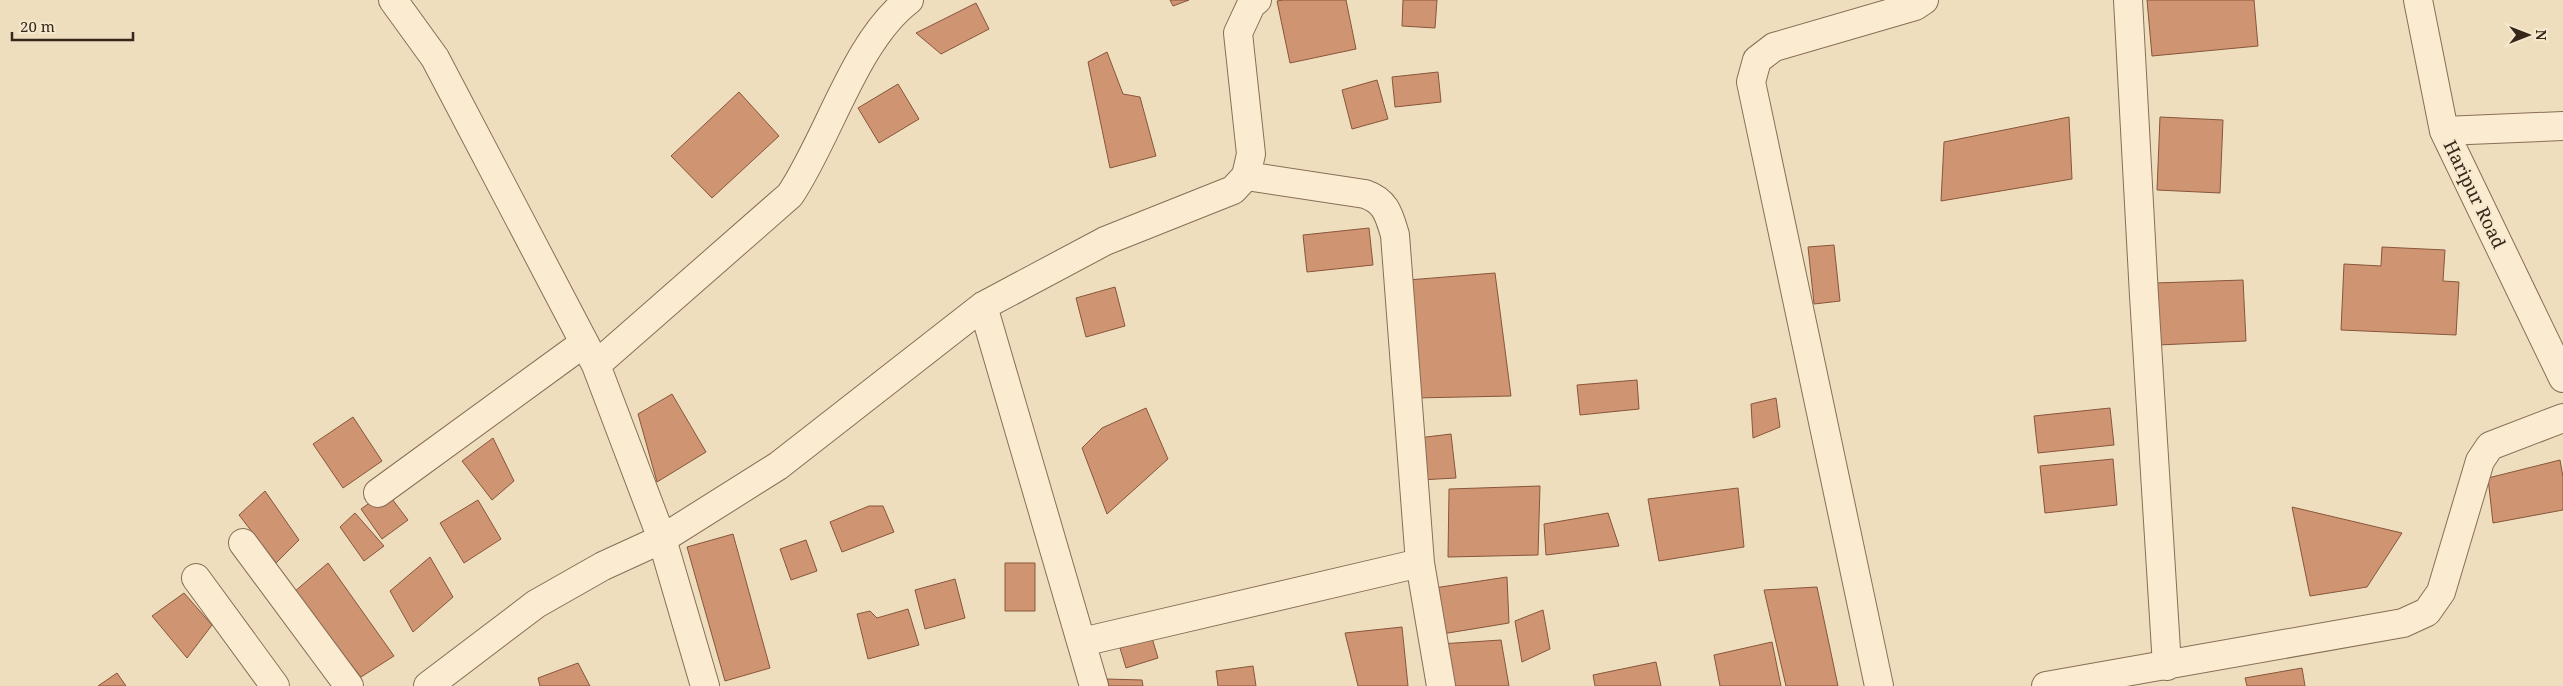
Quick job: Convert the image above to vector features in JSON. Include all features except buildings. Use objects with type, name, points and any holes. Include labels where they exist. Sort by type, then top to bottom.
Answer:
[{"type":"street","points":[[393,0],[435,58],[554,289],[590,354],[662,539],[705,686]]},
{"type":"street","points":[[378,493],[590,354],[790,195],[807,171],[869,45],[909,0]]},
{"type":"street","points":[[428,686],[536,604],[603,566],[662,539],[778,466],[982,306],[1105,241],[1233,190],[1246,176],[1251,154],[1238,33],[1251,5],[1257,0]]},
{"type":"street","points":[[1879,686],[1751,82],[1757,60],[1774,47],[1915,6],[1924,0]]},
{"type":"street","points":[[2128,0],[2167,666]]},
{"type":"street","name":"Haripur Road","points":[[2418,0],[2444,131],[2563,378]]},
{"type":"street","points":[[2444,131],[2563,126]]},
{"type":"street","points":[[1246,176],[1365,194],[1377,198],[1389,213],[1395,235],[1420,563],[1442,686]]},
{"type":"street","points":[[982,306],[1094,686]]},
{"type":"street","points":[[2046,686],[2403,624],[2427,612],[2441,592],[2480,461],[2490,446],[2563,418]]},
{"type":"street","points":[[243,543],[349,686]]},
{"type":"street","points":[[1082,642],[1420,563]]},
{"type":"street","points":[[196,578],[275,686]]}]
